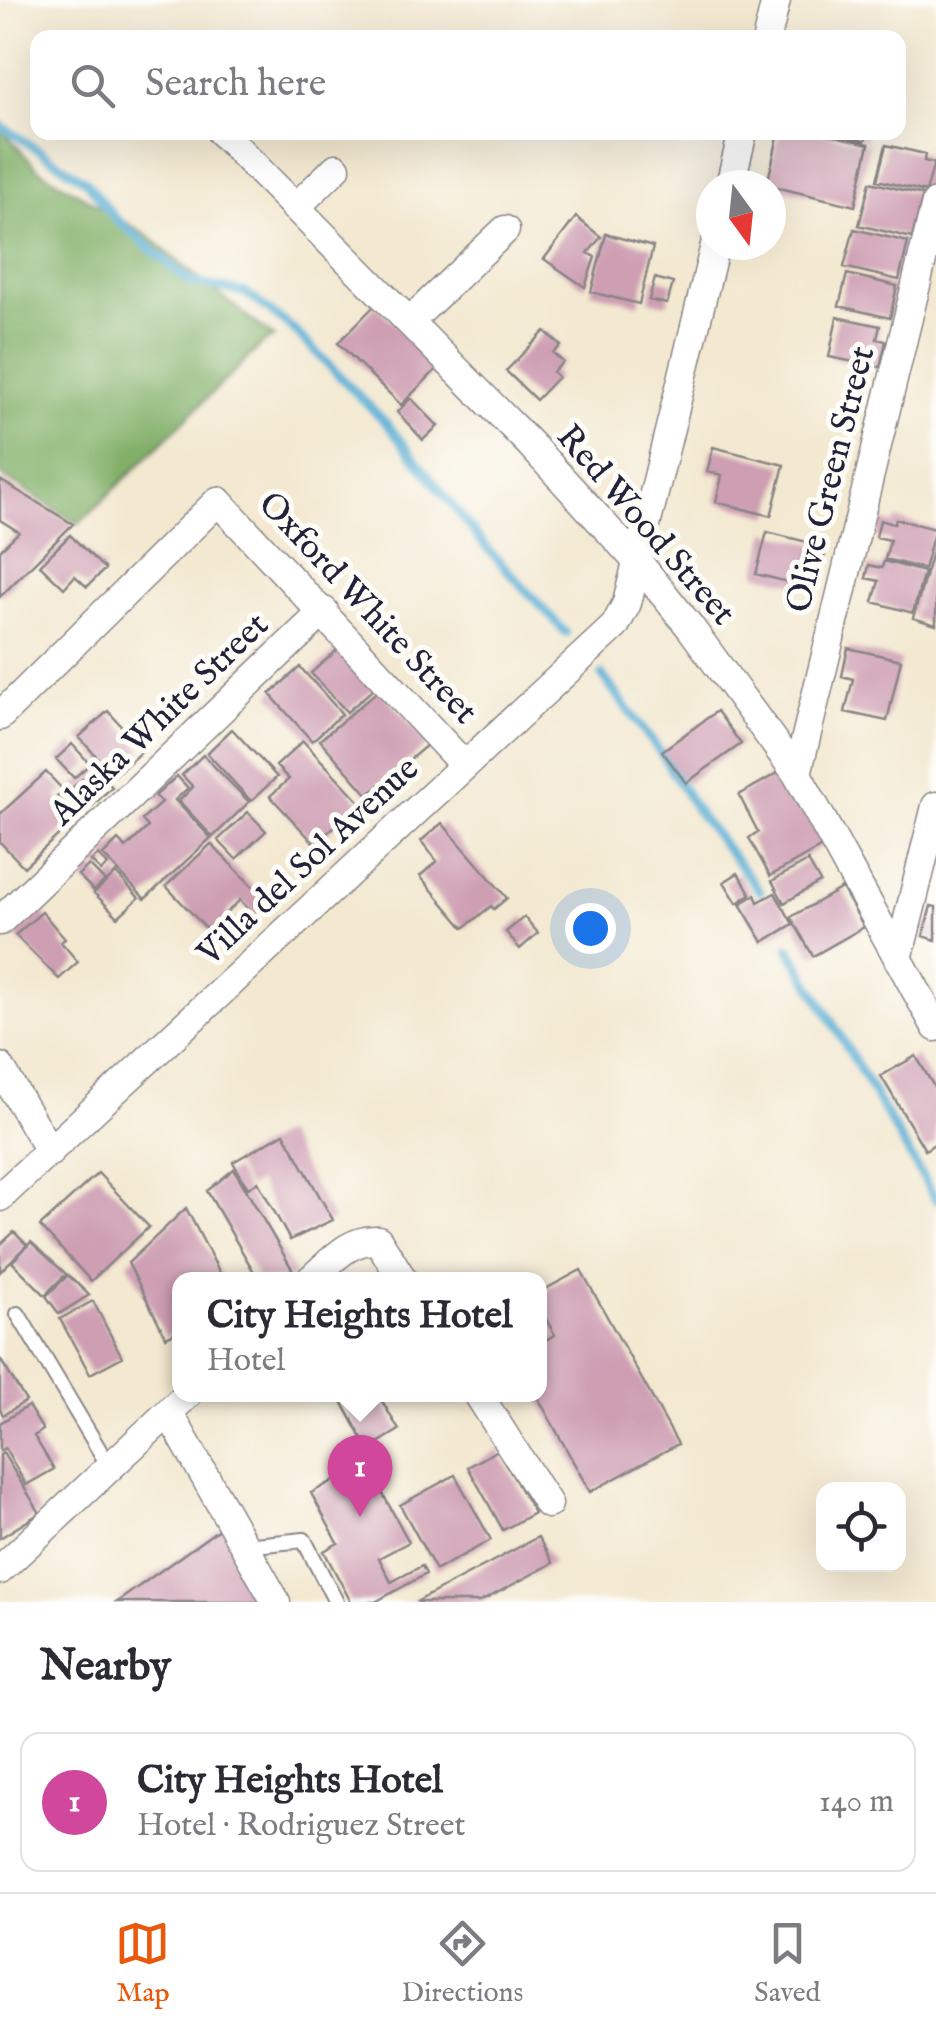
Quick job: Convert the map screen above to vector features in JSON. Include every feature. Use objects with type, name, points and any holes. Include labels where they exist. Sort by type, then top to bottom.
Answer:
[{"type":"street","points":[[769,30],[776,0]]},
{"type":"street","name":"Red Wood Street","points":[[229,140],[410,321],[637,561],[690,627],[797,774],[936,1027]]},
{"type":"street","points":[[734,170],[741,140]]},
{"type":"street","points":[[295,208],[336,168]]},
{"type":"street","name":"Olive Green Street","points":[[797,774],[936,203]]},
{"type":"street","points":[[410,321],[505,230]]},
{"type":"street","name":"Villa del Sol Avenue","points":[[0,1197],[615,626],[627,603],[712,260]]},
{"type":"street","name":"Oxford White Street","points":[[0,716],[218,502],[324,610],[464,765]]},
{"type":"street","name":"Alaska White Street","points":[[0,921],[324,610]]},
{"type":"street","points":[[898,959],[936,806]]},
{"type":"street","points":[[0,1067],[50,1152]]},
{"type":"street","points":[[319,1272],[354,1242],[366,1239],[378,1240],[398,1272]]},
{"type":"street","points":[[483,1402],[548,1504]]},
{"type":"street","points":[[0,1570],[178,1404],[244,1546],[276,1602]]},
{"type":"lane","points":[[18,1314],[110,1468]]},
{"type":"lane","points":[[244,1546],[304,1540],[336,1602]]},
{"type":"green space","points":[[0,128],[38,169],[147,235],[274,337],[263,343],[79,524],[0,474]]},
{"type":"building","points":[[777,140],[852,140],[869,144],[855,206],[786,190],[786,170],[770,170]]},
{"type":"building","points":[[886,145],[925,154],[924,161],[934,163],[926,192],[877,180]]},
{"type":"building","points":[[870,182],[923,195],[912,238],[859,225]]},
{"type":"building","points":[[576,217],[601,237],[588,253],[595,257],[585,287],[544,259]]},
{"type":"building","points":[[854,229],[908,242],[899,280],[844,267]]},
{"type":"building","points":[[606,234],[653,247],[639,304],[591,292]]},
{"type":"building","points":[[847,274],[897,286],[890,318],[839,306]]},
{"type":"building","points":[[655,278],[673,283],[667,304],[649,300]]},
{"type":"building","points":[[375,305],[439,367],[401,405],[338,343]]},
{"type":"building","points":[[837,317],[880,326],[877,339],[886,341],[880,367],[829,357]]},
{"type":"building","points":[[545,331],[561,346],[553,353],[563,362],[553,372],[558,377],[536,400],[506,371]]},
{"type":"building","points":[[411,398],[438,426],[423,440],[397,412]]},
{"type":"building","points":[[713,447],[784,465],[771,516],[716,502],[722,475],[707,472]]},
{"type":"building","points":[[0,480],[73,524],[0,597],[0,550],[19,532],[0,520]]},
{"type":"building","points":[[896,519],[935,529],[924,569],[885,559],[890,540],[876,537],[880,520],[894,524]]},
{"type":"building","points":[[767,532],[827,547],[816,589],[756,574]]},
{"type":"building","points":[[70,535],[105,569],[87,587],[75,576],[64,588],[40,565]]},
{"type":"building","points":[[936,539],[936,625],[913,618]]},
{"type":"building","points":[[884,561],[924,572],[913,613],[873,602],[879,581],[866,578],[869,565],[882,568]]},
{"type":"building","points":[[343,645],[378,685],[347,712],[311,673]]},
{"type":"building","points":[[848,648],[901,660],[887,721],[845,712],[853,679],[842,676]]},
{"type":"building","points":[[300,667],[342,714],[312,741],[270,694]]},
{"type":"building","points":[[380,689],[428,744],[368,795],[320,740]]},
{"type":"building","points":[[108,711],[143,750],[114,776],[79,737]]},
{"type":"building","points":[[717,711],[741,744],[686,783],[662,751]]},
{"type":"building","points":[[232,729],[277,777],[251,801],[207,753]]},
{"type":"building","points":[[303,741],[361,803],[315,844],[270,796],[289,779],[276,766]]},
{"type":"building","points":[[72,744],[90,764],[74,778],[56,759]]},
{"type":"building","points":[[203,755],[249,802],[213,837],[179,801],[193,787],[182,775]]},
{"type":"building","points":[[95,768],[112,787],[89,809],[71,789]]},
{"type":"building","points":[[783,770],[825,845],[770,876],[749,838],[758,832],[739,795]]},
{"type":"building","points":[[46,772],[64,791],[57,797],[77,818],[24,867],[0,842],[0,814]]},
{"type":"building","points":[[177,776],[188,788],[175,800],[211,838],[145,899],[103,855],[118,840],[126,848],[148,827],[142,820],[162,802],[155,796]]},
{"type":"building","points":[[248,812],[266,831],[236,859],[218,840]]},
{"type":"building","points":[[442,823],[507,898],[464,928],[420,876],[437,861],[421,841]]},
{"type":"building","points":[[211,844],[270,904],[256,917],[240,900],[226,913],[237,925],[219,942],[166,886]]},
{"type":"building","points":[[98,855],[108,865],[101,871],[91,861]]},
{"type":"building","points":[[808,861],[820,882],[784,903],[772,881]]},
{"type":"building","points":[[89,865],[105,881],[94,891],[78,875]]},
{"type":"building","points":[[116,873],[139,898],[118,917],[94,893]]},
{"type":"building","points":[[738,873],[751,894],[737,903],[724,882]]},
{"type":"building","points":[[842,888],[864,927],[813,956],[791,917]]},
{"type":"building","points":[[775,893],[793,924],[763,942],[740,904],[755,895],[758,902]]},
{"type":"building","points":[[931,906],[936,907],[936,940],[923,936]]},
{"type":"building","points":[[42,912],[78,962],[59,979],[15,935]]},
{"type":"building","points":[[524,917],[538,933],[520,949],[506,932]]},
{"type":"building","points":[[916,1056],[936,1090],[936,1143],[925,1150],[881,1076]]},
{"type":"building","points":[[284,1133],[333,1220],[290,1240],[258,1182],[248,1188],[233,1162]]},
{"type":"building","points":[[234,1169],[294,1272],[254,1272],[207,1191]]},
{"type":"building","points":[[98,1173],[149,1227],[91,1281],[40,1226]]},
{"type":"building","points":[[186,1208],[219,1272],[172,1272],[172,1334],[166,1337],[128,1263]]},
{"type":"building","points":[[14,1232],[27,1245],[0,1272],[0,1245]]},
{"type":"building","points":[[31,1242],[66,1274],[45,1295],[12,1262]]},
{"type":"building","points":[[581,1270],[678,1444],[590,1492],[540,1402],[547,1402],[547,1339],[555,1335],[547,1321],[547,1288]]},
{"type":"building","points":[[68,1275],[89,1295],[59,1314],[46,1296]]},
{"type":"building","points":[[93,1301],[122,1357],[90,1374],[60,1319]]},
{"type":"building","points":[[0,1359],[26,1401],[3,1415],[0,1409]]},
{"type":"building","points":[[342,1402],[383,1402],[399,1430],[368,1449]]},
{"type":"building","points":[[28,1406],[43,1430],[34,1436],[54,1469],[26,1485],[5,1448],[0,1451],[0,1423]]},
{"type":"building","points":[[498,1450],[534,1513],[503,1530],[468,1467]]},
{"type":"building","points":[[3,1453],[40,1513],[0,1538],[0,1455]]},
{"type":"building","points":[[366,1463],[409,1542],[379,1558],[391,1582],[422,1566],[426,1574],[375,1602],[351,1602],[324,1551],[338,1543],[311,1493]]},
{"type":"building","points":[[455,1475],[491,1540],[436,1570],[400,1505]]},
{"type":"building","points":[[226,1524],[261,1602],[117,1602]]},
{"type":"building","points":[[538,1537],[553,1563],[480,1602],[416,1602]]},
{"type":"waterway","points":[[0,125],[86,181],[115,218],[190,282],[246,293],[292,328],[387,424],[486,547],[566,633]]},
{"type":"waterway","points":[[602,675],[660,752],[696,810],[760,891]]},
{"type":"waterway","points":[[789,948],[936,1200]]},
{"type":"place","name":"City Heights Hotel","points":[[360,1517]]}]
